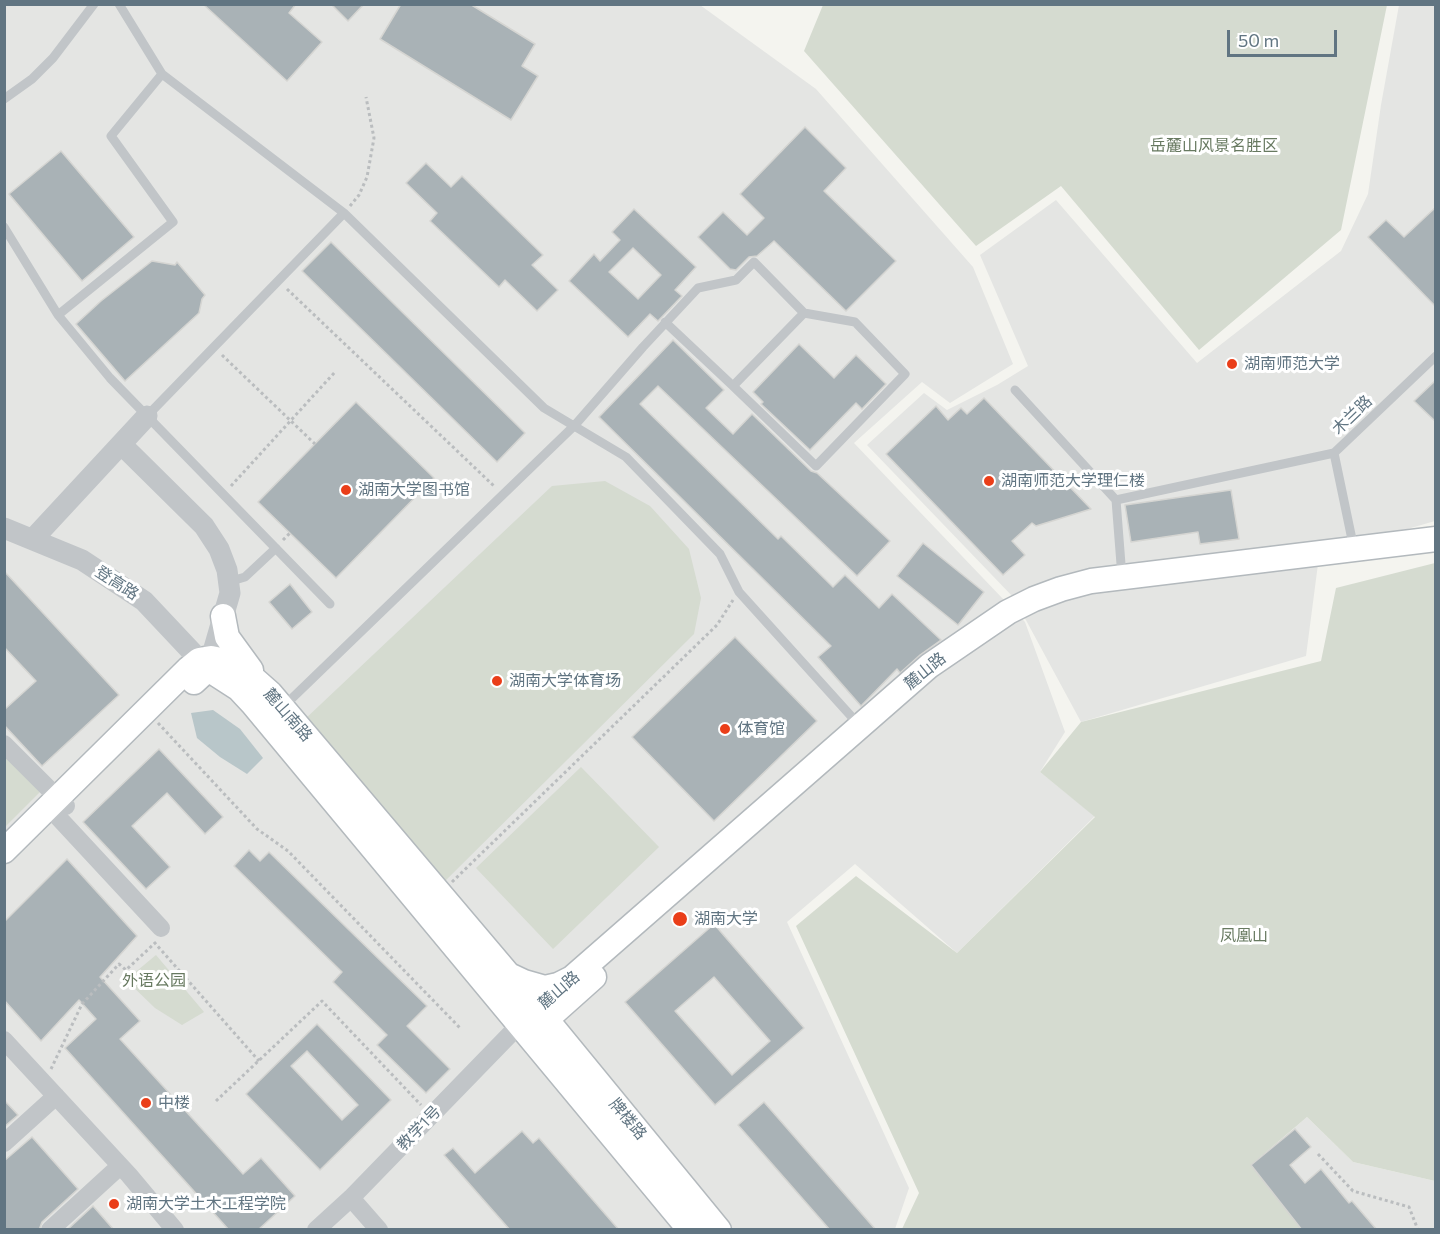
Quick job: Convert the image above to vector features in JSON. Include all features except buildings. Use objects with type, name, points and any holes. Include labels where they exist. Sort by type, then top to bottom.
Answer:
[{"type":"main road","name":"麓山路","points":[[533,1022],[929,666],[1008,612],[1061,589],[1091,581],[1436,539]]},
{"type":"main road","name":"麓山路","points":[[577,983],[938,676],[998,633],[1029,616],[1076,598],[1100,592],[1436,551]]},
{"type":"main road","points":[[223,616],[227,637],[232,645],[276,700]]},
{"type":"main road","points":[[4,851],[60,806],[155,719],[206,662]]},
{"type":"main road","points":[[4,869],[60,806],[206,662]]},
{"type":"main road","name":"麓山南路","points":[[206,662],[230,662],[244,670],[276,700],[507,974],[533,1022]]},
{"type":"main road","name":"麓山南路","points":[[206,662],[239,689],[253,704],[533,1022]]},
{"type":"main road","points":[[507,974],[545,988],[577,983],[565,1017],[567,1039],[572,1052]]},
{"type":"main road","name":"牌楼路","points":[[533,1022],[572,1052],[719,1230]]},
{"type":"main road","name":"牌楼路","points":[[533,1022],[690,1230]]},
{"type":"street","points":[[33,539],[147,416]]},
{"type":"street","points":[[121,444],[204,526],[219,549],[227,570],[230,593],[206,662]]},
{"type":"street","name":"登高路","points":[[4,528],[82,560],[144,601],[206,662]]},
{"type":"street","points":[[4,744],[60,806],[158,936]]},
{"type":"street","name":"教学1号","points":[[316,1230],[351,1198],[431,1116],[533,1022]]},
{"type":"street","points":[[4,1040],[120,1166],[175,1230]]},
{"type":"street","points":[[4,1143],[50,1089]]},
{"type":"street","points":[[50,1230],[120,1166]]},
{"type":"street","points":[[351,1198],[379,1230]]},
{"type":"lane","points":[[4,99],[32,79],[53,58],[94,4]]},
{"type":"lane","points":[[119,4],[162,74],[344,213],[544,408],[626,457],[720,554],[739,592],[860,726]]},
{"type":"lane","points":[[58,315],[173,222],[111,136],[162,74]]},
{"type":"lane","points":[[147,416],[344,213]]},
{"type":"lane","points":[[4,227],[58,315],[110,378],[330,604]]},
{"type":"lane","points":[[276,700],[503,495],[575,425],[665,322],[698,288],[736,280],[754,262],[804,313],[855,322],[905,374],[816,466],[665,322]]},
{"type":"lane","points":[[733,386],[804,313]]},
{"type":"lane","name":"木兰路","points":[[1354,549],[1334,453],[1436,356]]},
{"type":"lane","points":[[1015,390],[1116,500],[1122,577]]},
{"type":"lane","points":[[1116,500],[1334,453]]},
{"type":"lane","points":[[228,582],[245,577],[276,548]]},
{"type":"path","points":[[344,213],[359,195],[367,177],[374,138],[366,97]]},
{"type":"path","points":[[278,281],[503,495]]},
{"type":"path","points":[[214,347],[315,444]]},
{"type":"path","points":[[223,494],[335,372]]},
{"type":"path","points":[[445,889],[717,625],[739,592]]},
{"type":"path","points":[[155,719],[257,829],[288,851],[461,1029]]},
{"type":"path","points":[[50,1089],[82,1004],[119,964],[126,970],[158,936]]},
{"type":"path","points":[[216,1101],[322,1002],[431,1116]]},
{"type":"path","points":[[1318,1154],[1353,1191],[1409,1207],[1418,1230]]},
{"type":"shaded area","name":"湖南大学","points":[[5,5],[700,5],[816,89],[973,267],[1013,364],[950,403],[922,382],[854,443],[1025,622],[1065,732],[1040,772],[1095,816],[957,953],[855,864],[787,922],[909,1188],[895,1229],[5,1230]]},
{"type":"shaded area","name":"湖南师范大学","points":[[1399,5],[1435,5],[1435,521],[1397,532],[1321,541],[1306,656],[1081,722],[1014,598],[867,445],[924,393],[947,410],[997,385],[1028,366],[980,255],[1056,200],[1197,363],[1341,251],[1368,194]]},
{"type":"shaded area","points":[[213,710],[240,729],[263,758],[247,774],[220,757],[197,738],[191,713]]},
{"type":"shaded area","points":[[1307,1117],[1353,1162],[1435,1181],[1435,1229],[1302,1229],[1251,1165]]},
{"type":"green space","name":"岳麓山风景名胜区","points":[[823,5],[1387,5],[1341,230],[1199,350],[1061,186],[976,246],[804,51]]},
{"type":"green space","name":"湖南大学体育场","points":[[605,481],[650,506],[689,549],[701,598],[694,634],[441,885],[303,721],[552,486]]},
{"type":"green space","name":"凤凰山","points":[[1435,563],[1435,1181],[1353,1162],[1307,1117],[1251,1165],[1302,1229],[902,1229],[919,1193],[796,926],[856,876],[957,953],[1095,817],[1040,772],[1081,722],[1321,661],[1336,588]]},
{"type":"green space","points":[[5,750],[43,789],[5,827]]},
{"type":"green space","points":[[581,767],[659,847],[553,949],[476,868]]},
{"type":"green space","name":"外语公园","points":[[156,955],[204,1012],[182,1025],[155,1008],[126,980]]},
{"type":"place","name":"湖南师范大学","points":[[1232,364]]},
{"type":"place","name":"湖南师范大学理仁楼","points":[[989,481]]},
{"type":"place","name":"湖南大学图书馆","points":[[346,490]]},
{"type":"place","name":"湖南大学体育场","points":[[497,681]]},
{"type":"place","name":"体育馆","points":[[725,729]]},
{"type":"place","name":"湖南大学","points":[[680,919]]},
{"type":"place","name":"中楼","points":[[146,1103]]},
{"type":"place","name":"湖南大学土木工程学院","points":[[114,1204]]}]
